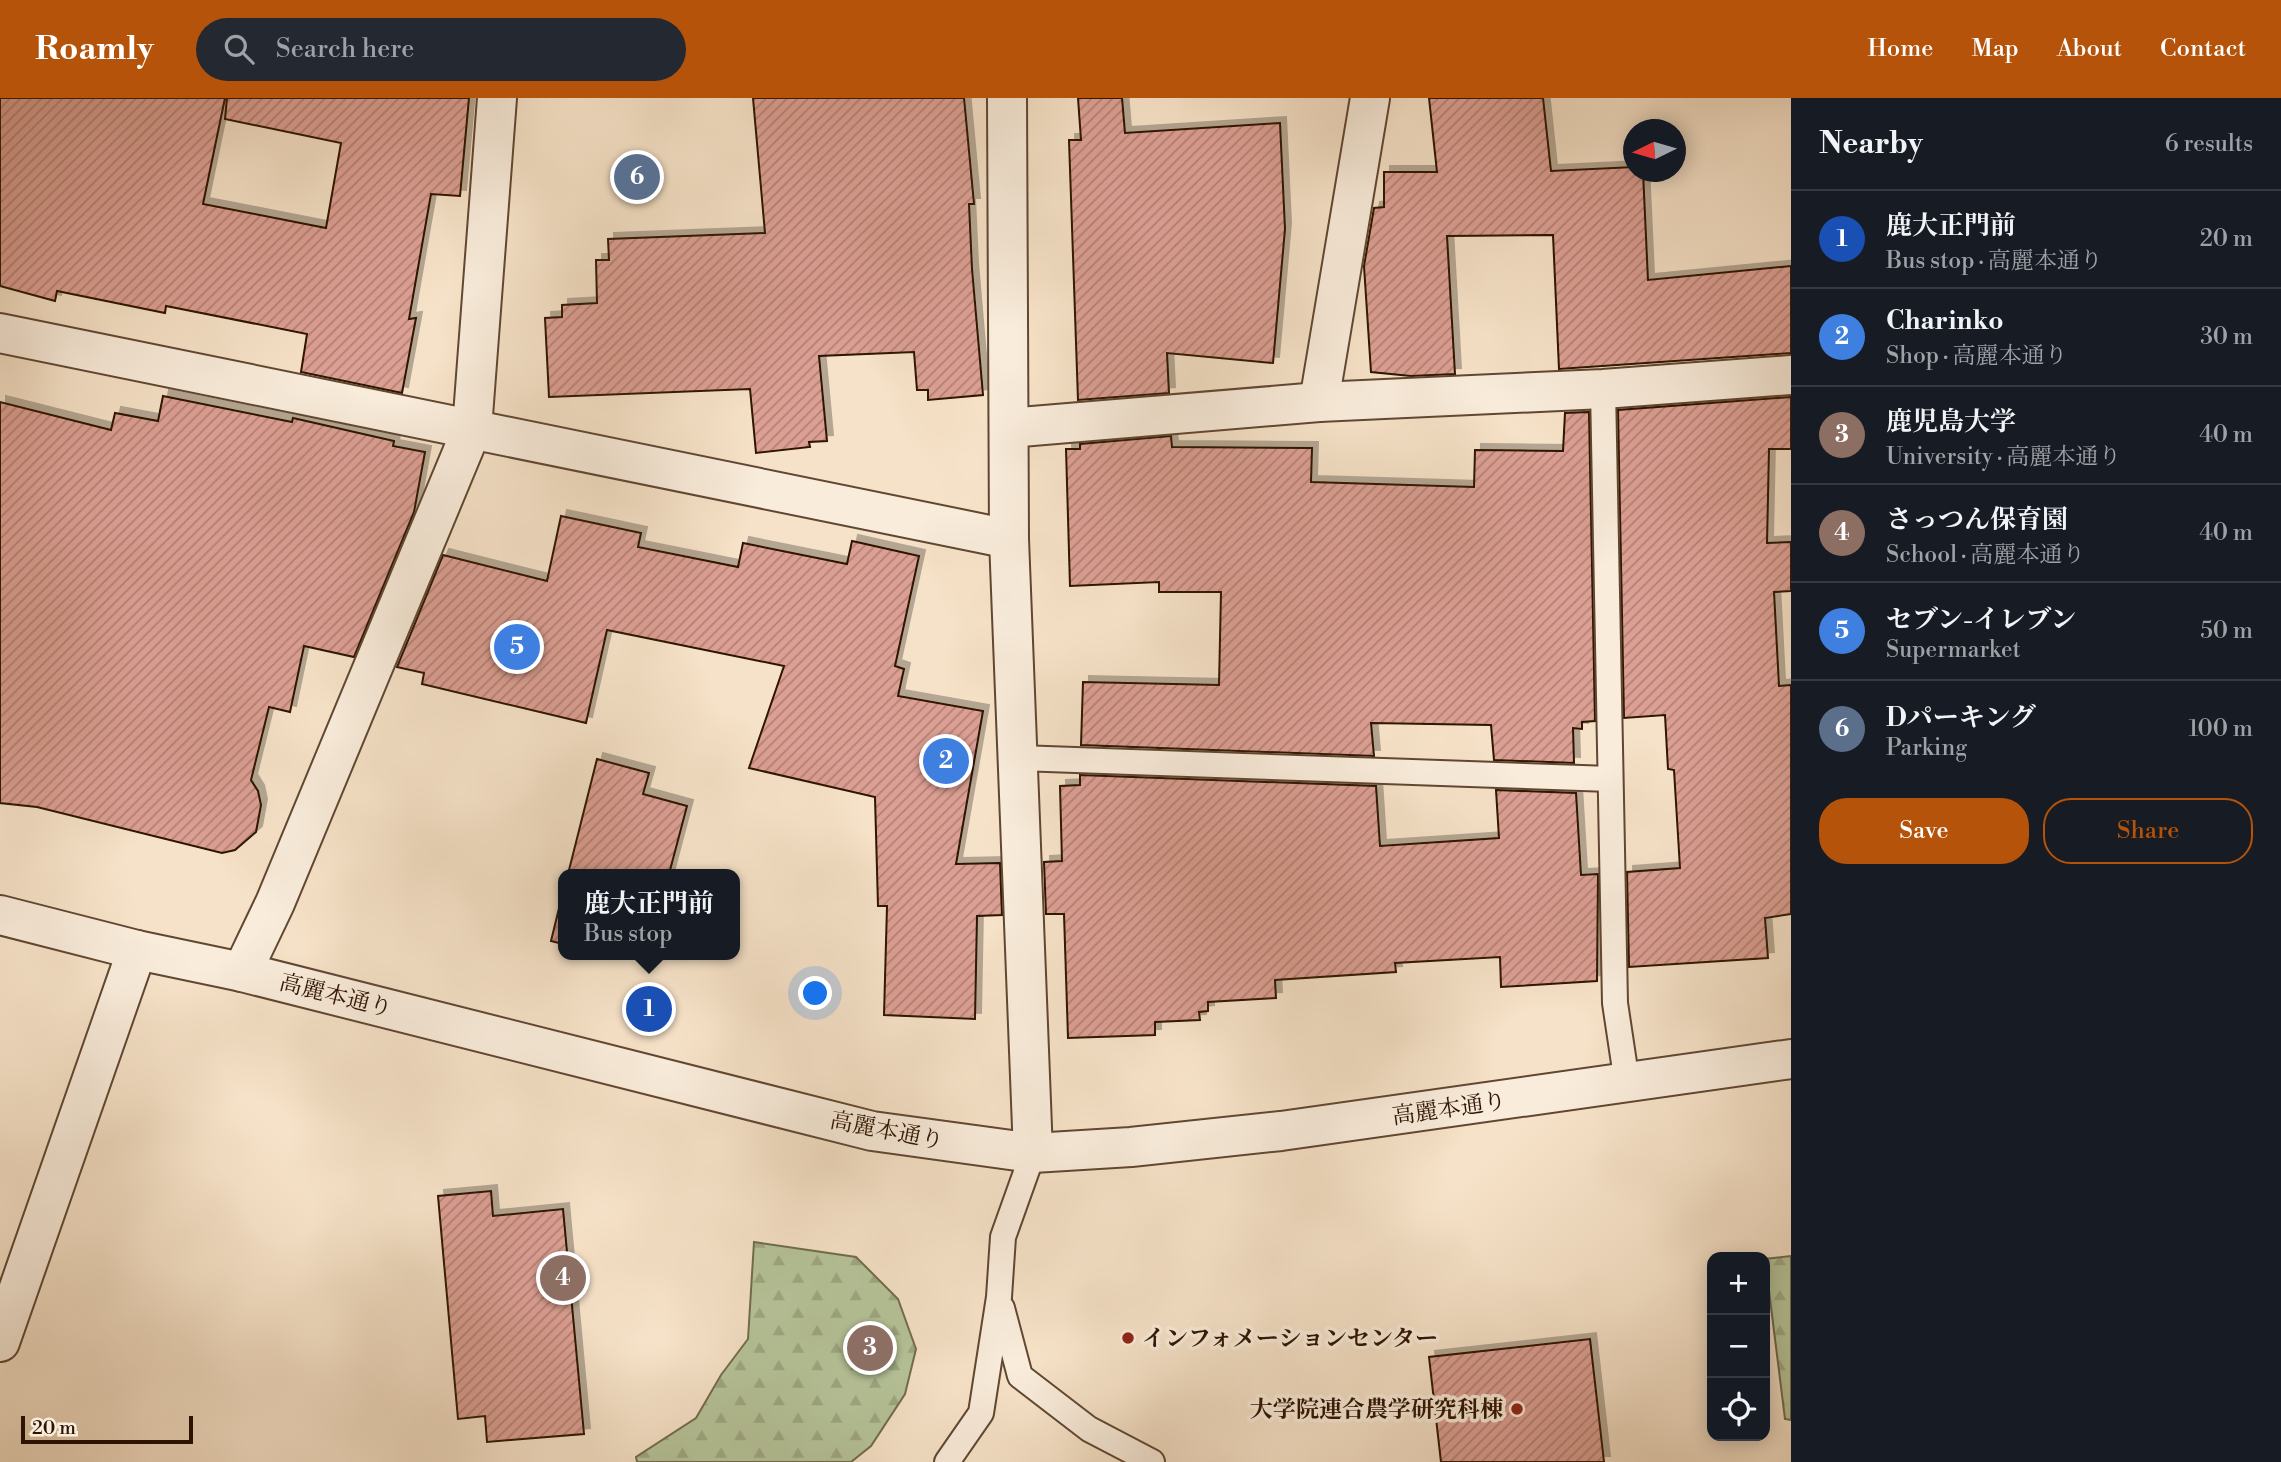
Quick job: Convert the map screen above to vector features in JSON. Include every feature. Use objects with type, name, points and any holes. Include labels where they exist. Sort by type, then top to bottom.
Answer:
[{"type":"street","points":[[242,972],[285,879],[472,429],[497,98]]},
{"type":"street","points":[[1007,98],[1009,538],[1033,1153]]},
{"type":"street","points":[[1319,402],[1370,98]]},
{"type":"street","points":[[0,332],[1009,538]]},
{"type":"street","points":[[1009,428],[1319,402],[1602,388],[1791,375]]},
{"type":"street","name":"高麗本通り","points":[[0,915],[137,950],[242,972],[872,1131],[1033,1153],[1130,1147],[1281,1131],[1791,1059]]},
{"type":"street","points":[[0,1342],[137,950]]},
{"type":"lane","points":[[1602,388],[1615,1003],[1627,1083]]},
{"type":"lane","points":[[1019,758],[1610,779]]},
{"type":"lane","points":[[947,1462],[981,1413],[999,1297],[1003,1237],[1033,1153]]},
{"type":"lane","points":[[999,1297],[1020,1376],[1089,1429],[1152,1462]]},
{"type":"green space","points":[[754,1242],[856,1257],[898,1299],[916,1349],[905,1394],[871,1446],[851,1462],[637,1462],[636,1457],[696,1418],[721,1375],[748,1339]]},
{"type":"green space","points":[[1791,1256],[1791,1420],[1785,1419],[1770,1299],[1770,1258]]},
{"type":"building","points":[[0,98],[225,98],[203,204],[326,228],[341,143],[225,119],[227,98],[469,98],[460,196],[431,194],[409,319],[416,318],[402,393],[301,372],[307,334],[166,306],[165,313],[57,291],[55,301],[0,286]]},
{"type":"building","points":[[753,98],[964,98],[974,204],[969,204],[972,269],[983,395],[928,400],[928,390],[917,390],[914,352],[819,356],[827,441],[809,442],[810,447],[756,453],[750,389],[549,397],[545,318],[562,317],[562,305],[597,303],[596,260],[609,260],[608,239],[765,233]]},
{"type":"building","points":[[1078,98],[1122,98],[1125,133],[1280,123],[1285,229],[1273,363],[1167,353],[1169,393],[1078,400],[1069,140],[1081,140]]},
{"type":"building","points":[[1429,98],[1543,98],[1551,171],[1623,168],[1623,182],[1643,182],[1648,280],[1791,266],[1791,353],[1559,369],[1553,235],[1447,236],[1455,374],[1411,376],[1371,372],[1364,266],[1374,208],[1384,207],[1384,172],[1437,172]]},
{"type":"building","points":[[163,396],[292,422],[293,418],[394,441],[393,446],[425,452],[414,512],[354,657],[304,646],[290,712],[269,707],[251,780],[258,791],[261,805],[256,832],[235,850],[222,853],[37,807],[0,803],[0,402],[111,430],[115,413],[158,421]]},
{"type":"building","points":[[1791,397],[1791,449],[1769,449],[1767,543],[1791,542],[1791,591],[1774,592],[1779,686],[1791,685],[1791,914],[1765,918],[1768,958],[1629,967],[1627,872],[1680,868],[1674,770],[1668,769],[1665,715],[1624,718],[1618,410]]},
{"type":"building","points":[[1589,412],[1595,721],[1582,722],[1582,729],[1573,728],[1574,763],[1494,760],[1491,725],[1371,723],[1374,756],[1081,745],[1083,682],[1219,685],[1221,592],[1159,592],[1159,582],[1070,586],[1066,449],[1080,449],[1080,444],[1171,436],[1172,447],[1312,448],[1311,482],[1474,487],[1475,450],[1563,451],[1565,413]]},
{"type":"building","points":[[561,516],[641,533],[638,547],[738,567],[743,543],[847,564],[852,541],[919,556],[895,666],[904,669],[898,696],[983,711],[956,864],[1000,863],[1002,915],[977,916],[975,1019],[884,1015],[887,906],[878,906],[875,797],[749,768],[784,666],[607,630],[586,723],[422,684],[424,673],[397,667],[443,555],[547,581]]},
{"type":"building","points":[[597,759],[649,773],[643,794],[687,806],[670,869],[569,869]]},
{"type":"building","points":[[1080,775],[1376,786],[1380,846],[1499,838],[1496,790],[1576,793],[1581,875],[1598,874],[1597,981],[1501,987],[1500,957],[1395,963],[1396,972],[1275,980],[1276,998],[1208,1002],[1208,1011],[1199,1012],[1200,1020],[1155,1022],[1155,1035],[1068,1038],[1064,914],[1046,914],[1044,862],[1062,861],[1060,786],[1080,785]]},
{"type":"building","points":[[558,912],[558,943],[551,941]]},
{"type":"building","points":[[491,1191],[493,1216],[563,1209],[584,1434],[487,1442],[485,1416],[458,1419],[438,1196]]},
{"type":"building","name":"大学院連合農学研究科棟","points":[[1590,1339],[1604,1462],[1441,1462],[1429,1357]]},
{"type":"place","name":"Dパーキング","points":[[637,177]]},
{"type":"place","name":"セブン-イレブン","points":[[517,647]]},
{"type":"place","name":"Charinko","points":[[946,761]]},
{"type":"place","name":"鹿大正門前","points":[[649,1009]]},
{"type":"place","name":"さっつん保育園","points":[[563,1278]]},
{"type":"place","name":"インフォメーションセンター","points":[[1128,1338]]},
{"type":"place","name":"鹿児島大学","points":[[870,1348]]},
{"type":"place","name":"大学院連合農学研究科棟","points":[[1517,1409]]}]
